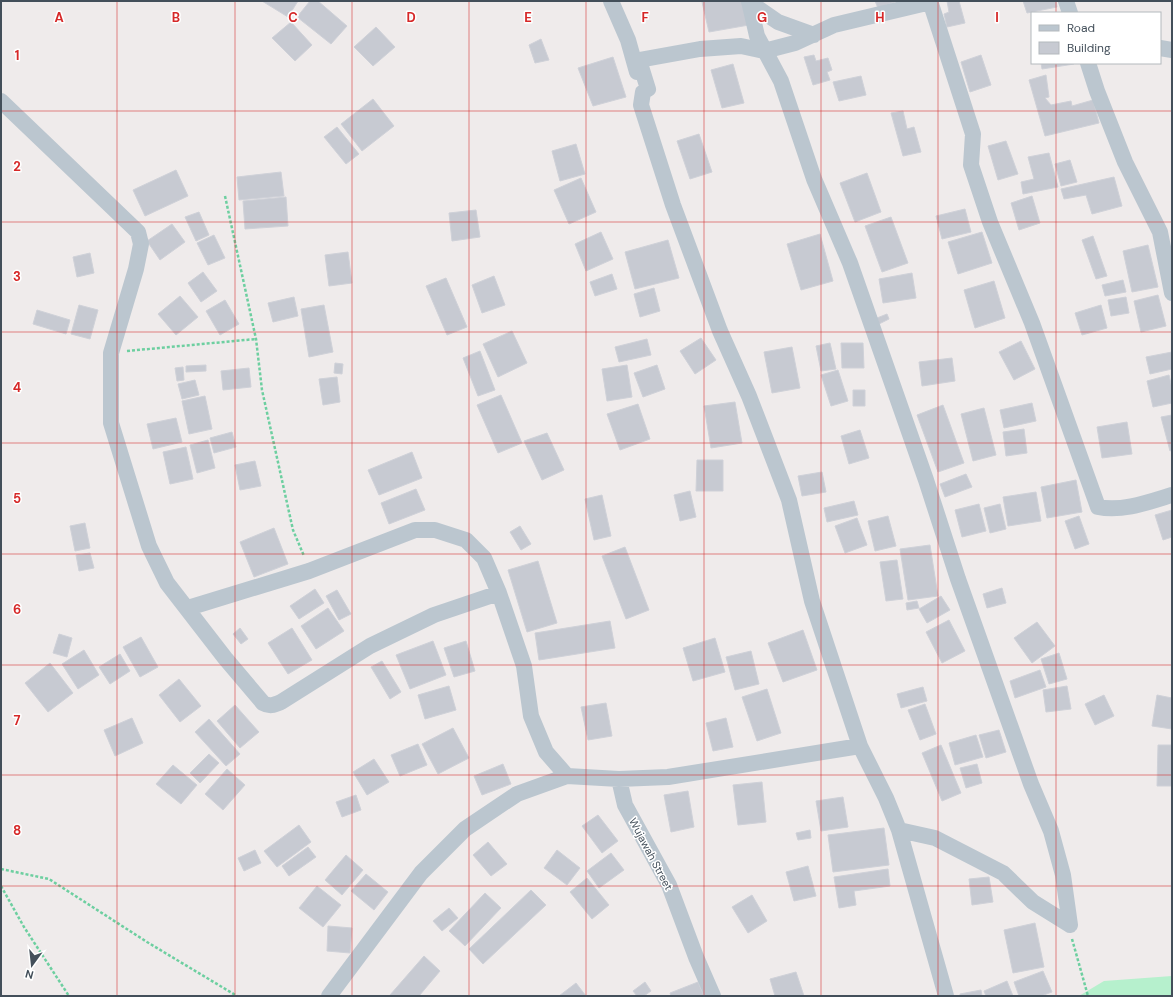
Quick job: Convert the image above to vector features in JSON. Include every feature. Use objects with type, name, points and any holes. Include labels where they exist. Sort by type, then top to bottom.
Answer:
[{"type":"street","points":[[611,1],[628,40],[643,92],[641,105],[674,205],[720,331],[749,396],[789,500],[812,602],[860,746],[886,798],[899,830],[946,996]]},
{"type":"street","points":[[643,92],[648,89],[639,60],[700,49],[741,46],[764,51],[795,43],[834,25],[930,1],[973,134],[971,165],[988,215],[1032,323],[1098,507],[1107,509],[1123,507],[1172,496]]},
{"type":"street","points":[[1066,1],[1070,12]]},
{"type":"street","points":[[749,2],[778,22],[814,35]]},
{"type":"street","points":[[749,2],[757,36],[781,81],[814,179],[850,263],[926,480],[958,579],[1031,784],[1051,831],[1062,875],[1070,925]]},
{"type":"street","points":[[1161,48],[1172,50]]},
{"type":"street","points":[[1088,64],[1097,91],[1125,162],[1160,232],[1172,293]]},
{"type":"street","points":[[1,100],[138,232],[141,244],[136,270],[111,353],[111,423],[149,546],[167,584],[188,608],[225,658],[263,702],[267,705],[272,705],[370,646],[434,615],[499,593]]},
{"type":"street","points":[[188,608],[309,571],[416,530],[435,530],[466,540],[484,558],[499,593],[524,666],[531,716],[546,752],[567,776]]},
{"type":"street","points":[[329,996],[421,874],[465,829],[517,794],[567,776],[619,778],[668,777],[860,746]]},
{"type":"street","name":"Wujawah Street","points":[[619,778],[625,805],[669,885],[713,996]]},
{"type":"street","points":[[899,830],[935,838],[1003,873],[1033,902],[1070,925]]},
{"type":"path","points":[[225,196],[256,339],[262,390],[293,530],[309,571]]},
{"type":"path","points":[[111,353],[256,339]]},
{"type":"path","points":[[1,869],[49,879],[147,942],[237,996]]},
{"type":"path","points":[[1,886],[24,927],[69,996]]},
{"type":"path","points":[[1070,925],[1077,960],[1088,996]]},
{"type":"green space","points":[[1172,976],[1172,996],[1079,996],[1104,981]]},
{"type":"building","points":[[262,1],[298,1],[288,17]]},
{"type":"building","points":[[310,1],[318,1],[347,26],[331,44],[297,17]]},
{"type":"building","points":[[743,1],[749,25],[709,32],[702,2]]},
{"type":"building","points":[[875,1],[897,1],[878,8]]},
{"type":"building","points":[[947,1],[959,1],[965,23],[947,27],[944,14],[949,12]]},
{"type":"building","points":[[1023,1],[1056,1],[1057,7],[1027,13]]},
{"type":"building","points":[[291,22],[312,45],[295,61],[272,38]]},
{"type":"building","points":[[376,27],[395,47],[373,66],[354,47]]},
{"type":"building","points":[[541,39],[549,60],[535,63],[529,45]]},
{"type":"building","points":[[814,55],[816,61],[828,58],[832,70],[827,72],[830,80],[813,85],[804,57]]},
{"type":"building","points":[[981,55],[991,85],[970,92],[961,62]]},
{"type":"building","points":[[613,57],[626,97],[593,106],[578,68]]},
{"type":"building","points":[[733,64],[744,103],[722,108],[711,70]]},
{"type":"building","points":[[1041,64],[1074,64],[1042,69]]},
{"type":"building","points":[[1046,75],[1049,97],[1045,98],[1051,105],[1071,101],[1072,106],[1093,100],[1099,123],[1045,136],[1029,80]]},
{"type":"building","points":[[861,76],[866,95],[839,101],[833,82]]},
{"type":"building","points":[[373,99],[394,126],[362,151],[341,124]]},
{"type":"building","points":[[903,111],[907,129],[914,127],[921,152],[903,156],[891,113]]},
{"type":"building","points":[[337,127],[359,154],[346,164],[324,137]]},
{"type":"building","points":[[699,134],[712,172],[690,179],[677,141]]},
{"type":"building","points":[[1006,141],[1018,174],[998,180],[988,146]]},
{"type":"building","points":[[576,144],[585,174],[560,181],[552,151]]},
{"type":"building","points":[[1049,153],[1058,187],[1023,194],[1021,182],[1034,179],[1028,157]]},
{"type":"building","points":[[1070,160],[1077,182],[1061,186],[1055,164]]},
{"type":"building","points":[[176,170],[188,196],[145,216],[133,190]]},
{"type":"building","points":[[281,172],[284,196],[239,200],[237,177]]},
{"type":"building","points":[[867,173],[881,212],[855,222],[840,183]]},
{"type":"building","points":[[1114,177],[1122,206],[1092,214],[1086,195],[1064,199],[1061,189]]},
{"type":"building","points":[[581,178],[596,212],[569,224],[554,190]]},
{"type":"building","points":[[1032,196],[1040,223],[1019,230],[1011,203]]},
{"type":"building","points":[[286,197],[288,226],[245,229],[243,201]]},
{"type":"building","points":[[965,209],[971,232],[942,239],[936,216]]},
{"type":"building","points":[[476,210],[480,237],[452,241],[449,213]]},
{"type":"building","points":[[199,212],[209,235],[196,241],[185,217]]},
{"type":"building","points":[[891,217],[908,263],[882,272],[865,226]]},
{"type":"building","points":[[172,224],[185,242],[160,260],[147,241]]},
{"type":"building","points":[[601,232],[613,259],[586,271],[575,244]]},
{"type":"building","points":[[982,232],[992,263],[958,274],[948,242]]},
{"type":"building","points":[[820,234],[833,281],[801,290],[787,244]]},
{"type":"building","points":[[214,235],[225,258],[208,265],[197,243]]},
{"type":"building","points":[[1093,236],[1107,276],[1096,279],[1082,240]]},
{"type":"building","points":[[668,240],[679,278],[635,289],[625,252]]},
{"type":"building","points":[[1148,245],[1158,287],[1132,292],[1123,251]]},
{"type":"building","points":[[348,252],[352,283],[329,286],[325,255]]},
{"type":"building","points":[[90,253],[94,273],[77,277],[73,257]]},
{"type":"building","points":[[203,272],[217,291],[201,302],[188,283]]},
{"type":"building","points":[[912,273],[916,298],[883,303],[879,279]]},
{"type":"building","points":[[612,274],[617,289],[595,296],[590,282]]},
{"type":"building","points":[[494,276],[505,305],[482,313],[472,285]]},
{"type":"building","points":[[446,278],[467,327],[447,335],[426,286]]},
{"type":"building","points":[[1123,280],[1126,292],[1105,296],[1102,285]]},
{"type":"building","points":[[994,281],[1005,318],[975,328],[964,290]]},
{"type":"building","points":[[654,288],[660,311],[640,317],[634,294]]},
{"type":"building","points":[[1158,295],[1166,326],[1141,332],[1134,301]]},
{"type":"building","points":[[180,296],[198,317],[176,335],[158,314]]},
{"type":"building","points":[[294,297],[298,316],[273,322],[268,303]]},
{"type":"building","points":[[1126,297],[1129,313],[1111,316],[1108,300]]},
{"type":"building","points":[[225,300],[239,324],[220,335],[206,311]]},
{"type":"building","points":[[79,305],[98,310],[90,339],[71,334]]},
{"type":"building","points":[[324,305],[333,352],[309,357],[301,309]]},
{"type":"building","points":[[1101,305],[1107,328],[1082,335],[1075,313]]},
{"type":"building","points":[[37,310],[70,320],[66,334],[33,324]]},
{"type":"building","points":[[887,314],[889,319],[879,324],[877,318]]},
{"type":"building","points":[[512,331],[527,363],[498,377],[483,344]]},
{"type":"building","points":[[701,338],[716,360],[695,374],[680,351]]},
{"type":"building","points":[[647,339],[651,355],[619,362],[615,347]]},
{"type":"building","points":[[1021,341],[1035,369],[1014,380],[999,352]]},
{"type":"building","points":[[830,343],[836,369],[821,371],[816,346]]},
{"type":"building","points":[[841,343],[863,343],[864,368],[842,368]]},
{"type":"building","points":[[792,347],[800,388],[772,393],[764,352]]},
{"type":"building","points":[[480,351],[495,390],[478,396],[463,358]]},
{"type":"building","points":[[1172,352],[1172,369],[1150,374],[1146,357]]},
{"type":"building","points":[[952,358],[955,381],[922,386],[919,362]]},
{"type":"building","points":[[335,363],[343,364],[342,374],[334,373]]},
{"type":"building","points":[[206,365],[206,371],[186,372],[186,366]]},
{"type":"building","points":[[627,365],[632,397],[607,401],[602,369]]},
{"type":"building","points":[[657,365],[665,389],[643,397],[634,373]]},
{"type":"building","points":[[183,367],[184,380],[177,381],[175,368]]},
{"type":"building","points":[[249,368],[251,387],[223,390],[221,371]]},
{"type":"building","points":[[838,370],[848,401],[831,406],[821,375]]},
{"type":"building","points":[[1169,375],[1172,388],[1172,403],[1153,407],[1147,381]]},
{"type":"building","points":[[337,377],[340,402],[323,405],[319,379]]},
{"type":"building","points":[[195,380],[199,395],[182,399],[178,384]]},
{"type":"building","points":[[853,390],[865,390],[865,406],[853,406]]},
{"type":"building","points":[[501,395],[522,443],[498,453],[477,405]]},
{"type":"building","points":[[205,396],[212,429],[189,434],[182,401]]},
{"type":"building","points":[[735,402],[742,443],[711,448],[704,406]]},
{"type":"building","points":[[1032,403],[1036,421],[1004,428],[1000,410]]},
{"type":"building","points":[[638,404],[650,439],[620,450],[607,414]]},
{"type":"building","points":[[943,405],[964,463],[938,472],[917,415]]},
{"type":"building","points":[[984,408],[996,455],[973,461],[961,414]]},
{"type":"building","points":[[1172,415],[1172,450],[1170,451],[1161,417]]},
{"type":"building","points":[[176,418],[182,442],[153,449],[147,424]]},
{"type":"building","points":[[1127,422],[1132,454],[1102,458],[1097,427]]},
{"type":"building","points":[[1024,429],[1027,453],[1006,456],[1003,432]]},
{"type":"building","points":[[860,430],[869,458],[849,464],[841,436]]},
{"type":"building","points":[[232,432],[236,447],[214,453],[210,438]]},
{"type":"building","points":[[547,433],[564,470],[542,480],[524,441]]},
{"type":"building","points":[[208,440],[215,468],[197,473],[190,445]]},
{"type":"building","points":[[186,447],[193,479],[170,484],[163,452]]},
{"type":"building","points":[[412,452],[422,478],[379,495],[368,470]]},
{"type":"building","points":[[697,460],[723,460],[723,491],[696,491]]},
{"type":"building","points":[[255,461],[261,486],[240,490],[235,465]]},
{"type":"building","points":[[822,472],[826,492],[802,496],[798,476]]},
{"type":"building","points":[[966,474],[972,487],[945,497],[940,484]]},
{"type":"building","points":[[1076,480],[1082,512],[1047,518],[1041,487]]},
{"type":"building","points":[[416,489],[425,510],[389,524],[381,503]]},
{"type":"building","points":[[690,491],[696,517],[680,521],[674,495]]},
{"type":"building","points":[[1036,492],[1041,521],[1008,526],[1003,497]]},
{"type":"building","points":[[602,495],[611,536],[594,540],[585,499]]},
{"type":"building","points":[[854,501],[858,515],[827,522],[824,508]]},
{"type":"building","points":[[979,504],[986,531],[962,537],[955,510]]},
{"type":"building","points":[[1000,504],[1006,529],[990,533],[984,508]]},
{"type":"building","points":[[1172,510],[1172,537],[1163,540],[1155,515]]},
{"type":"building","points":[[888,516],[896,546],[875,551],[868,521]]},
{"type":"building","points":[[1079,516],[1089,544],[1075,549],[1065,521]]},
{"type":"building","points":[[857,518],[867,545],[845,553],[835,526]]},
{"type":"building","points":[[85,523],[90,548],[75,551],[70,526]]},
{"type":"building","points":[[520,526],[531,544],[521,550],[510,532]]},
{"type":"building","points":[[274,528],[288,564],[254,577],[240,542]]},
{"type":"building","points":[[930,545],[938,596],[908,600],[900,549]]},
{"type":"building","points":[[625,547],[649,610],[626,619],[602,556]]},
{"type":"building","points":[[90,553],[94,568],[79,571],[76,555]]},
{"type":"building","points":[[897,560],[903,599],[886,601],[880,562]]},
{"type":"building","points":[[538,561],[557,623],[527,632],[508,570]]},
{"type":"building","points":[[1002,588],[1006,603],[987,608],[983,594]]},
{"type":"building","points":[[315,589],[324,603],[299,619],[290,606]]},
{"type":"building","points":[[337,590],[351,614],[339,620],[326,596]]},
{"type":"building","points":[[941,596],[950,610],[927,623],[919,609]]},
{"type":"building","points":[[917,601],[919,608],[907,610],[906,603]]},
{"type":"building","points":[[328,608],[344,631],[316,649],[301,626]]},
{"type":"building","points":[[949,620],[965,651],[942,663],[926,632]]},
{"type":"building","points":[[610,621],[615,648],[539,660],[535,633]]},
{"type":"building","points":[[1037,622],[1055,646],[1032,663],[1014,638]]},
{"type":"building","points":[[240,628],[248,639],[241,644],[233,634]]},
{"type":"building","points":[[292,628],[312,660],[288,674],[268,643]]},
{"type":"building","points":[[803,630],[817,670],[783,682],[768,643]]},
{"type":"building","points":[[59,634],[72,638],[67,657],[53,653]]},
{"type":"building","points":[[141,637],[158,667],[140,677],[123,647]]},
{"type":"building","points":[[715,638],[725,672],[693,681],[683,648]]},
{"type":"building","points":[[433,641],[446,675],[410,689],[396,655]]},
{"type":"building","points":[[466,641],[475,671],[454,677],[444,648]]},
{"type":"building","points":[[84,650],[99,675],[78,689],[62,664]]},
{"type":"building","points":[[751,651],[759,684],[735,690],[726,657]]},
{"type":"building","points":[[1059,653],[1067,679],[1049,684],[1041,659]]},
{"type":"building","points":[[120,654],[130,671],[110,684],[99,667]]},
{"type":"building","points":[[382,661],[401,692],[390,699],[371,667]]},
{"type":"building","points":[[50,663],[73,693],[48,712],[25,683]]},
{"type":"building","points":[[1040,670],[1046,687],[1015,698],[1010,681]]},
{"type":"building","points":[[179,679],[201,706],[180,722],[159,695]]},
{"type":"building","points":[[449,686],[456,710],[425,719],[418,695]]},
{"type":"building","points":[[1067,686],[1071,709],[1046,712],[1043,690]]},
{"type":"building","points":[[923,687],[927,701],[901,708],[897,694]]},
{"type":"building","points":[[767,689],[781,733],[757,741],[742,697]]},
{"type":"building","points":[[1104,695],[1114,716],[1095,725],[1085,704]]},
{"type":"building","points":[[1157,695],[1172,698],[1172,729],[1152,726]]},
{"type":"building","points":[[606,703],[612,736],[588,740],[581,707]]},
{"type":"building","points":[[925,704],[936,734],[920,740],[908,710]]},
{"type":"building","points":[[235,705],[259,732],[240,748],[217,721]]},
{"type":"building","points":[[132,718],[143,743],[115,756],[104,730]]},
{"type":"building","points":[[726,718],[733,747],[713,751],[706,723]]},
{"type":"building","points":[[209,719],[240,754],[226,766],[195,732]]},
{"type":"building","points":[[453,728],[469,758],[438,774],[422,744]]},
{"type":"building","points":[[999,730],[1006,752],[986,758],[979,735]]},
{"type":"building","points":[[976,735],[983,757],[955,765],[949,743]]},
{"type":"building","points":[[418,744],[427,765],[400,776],[391,755]]},
{"type":"building","points":[[941,745],[961,793],[942,801],[922,753]]},
{"type":"building","points":[[1158,745],[1172,745],[1172,786],[1157,786]]},
{"type":"building","points":[[209,754],[219,763],[200,783],[190,773]]},
{"type":"building","points":[[374,759],[389,782],[367,795],[353,772]]},
{"type":"building","points":[[503,764],[511,784],[482,795],[474,776]]},
{"type":"building","points":[[977,764],[982,783],[966,788],[960,768]]},
{"type":"building","points":[[173,765],[197,785],[181,804],[156,784]]},
{"type":"building","points":[[227,769],[245,785],[223,810],[205,794]]},
{"type":"building","points":[[762,782],[766,822],[738,825],[733,785]]},
{"type":"building","points":[[688,791],[694,827],[671,832],[664,795]]},
{"type":"building","points":[[356,795],[361,810],[342,817],[336,802]]},
{"type":"building","points":[[843,797],[848,827],[821,831],[816,801]]},
{"type":"building","points":[[598,815],[618,841],[602,853],[582,826]]},
{"type":"building","points":[[299,825],[311,842],[277,867],[264,851]]},
{"type":"building","points":[[884,828],[889,865],[833,872],[828,835]]},
{"type":"building","points":[[810,830],[811,838],[798,840],[796,833]]},
{"type":"building","points":[[488,842],[507,864],[491,876],[473,855]]},
{"type":"building","points":[[308,847],[316,857],[289,876],[282,866]]},
{"type":"building","points":[[255,850],[261,863],[244,871],[238,858]]},
{"type":"building","points":[[557,850],[580,868],[567,885],[544,868]]},
{"type":"building","points":[[611,853],[624,870],[599,888],[587,871]]},
{"type":"building","points":[[346,855],[363,870],[342,895],[325,880]]},
{"type":"building","points":[[808,866],[816,896],[794,901],[786,872]]},
{"type":"building","points":[[888,869],[890,886],[854,891],[856,905],[839,908],[834,877]]},
{"type":"building","points":[[366,874],[388,892],[374,910],[351,891]]},
{"type":"building","points":[[989,877],[993,902],[972,905],[969,879]]},
{"type":"building","points":[[587,878],[609,905],[592,919],[570,892]]},
{"type":"building","points":[[317,886],[341,905],[323,927],[299,908]]},
{"type":"building","points":[[531,890],[546,905],[483,964],[469,949]]},
{"type":"building","points":[[485,893],[501,908],[465,946],[449,931]]},
{"type":"building","points":[[752,895],[767,921],[748,933],[732,907]]},
{"type":"building","points":[[449,908],[458,918],[442,931],[433,921]]},
{"type":"building","points":[[1035,923],[1044,967],[1013,973],[1004,930]]},
{"type":"building","points":[[328,926],[352,928],[350,953],[327,951]]},
{"type":"building","points":[[424,956],[440,971],[419,996],[390,995]]},
{"type":"building","points":[[1043,971],[1052,992],[1041,996],[1019,996],[1014,982]]},
{"type":"building","points":[[796,972],[804,996],[775,996],[770,979]]},
{"type":"building","points":[[1007,981],[1013,996],[986,996],[984,991]]},
{"type":"building","points":[[645,982],[651,991],[644,996],[637,996],[633,991]]},
{"type":"building","points":[[698,982],[704,996],[671,996],[670,993]]},
{"type":"building","points":[[576,983],[586,996],[559,996]]},
{"type":"building","points":[[981,990],[982,996],[960,996],[960,994]]}]
